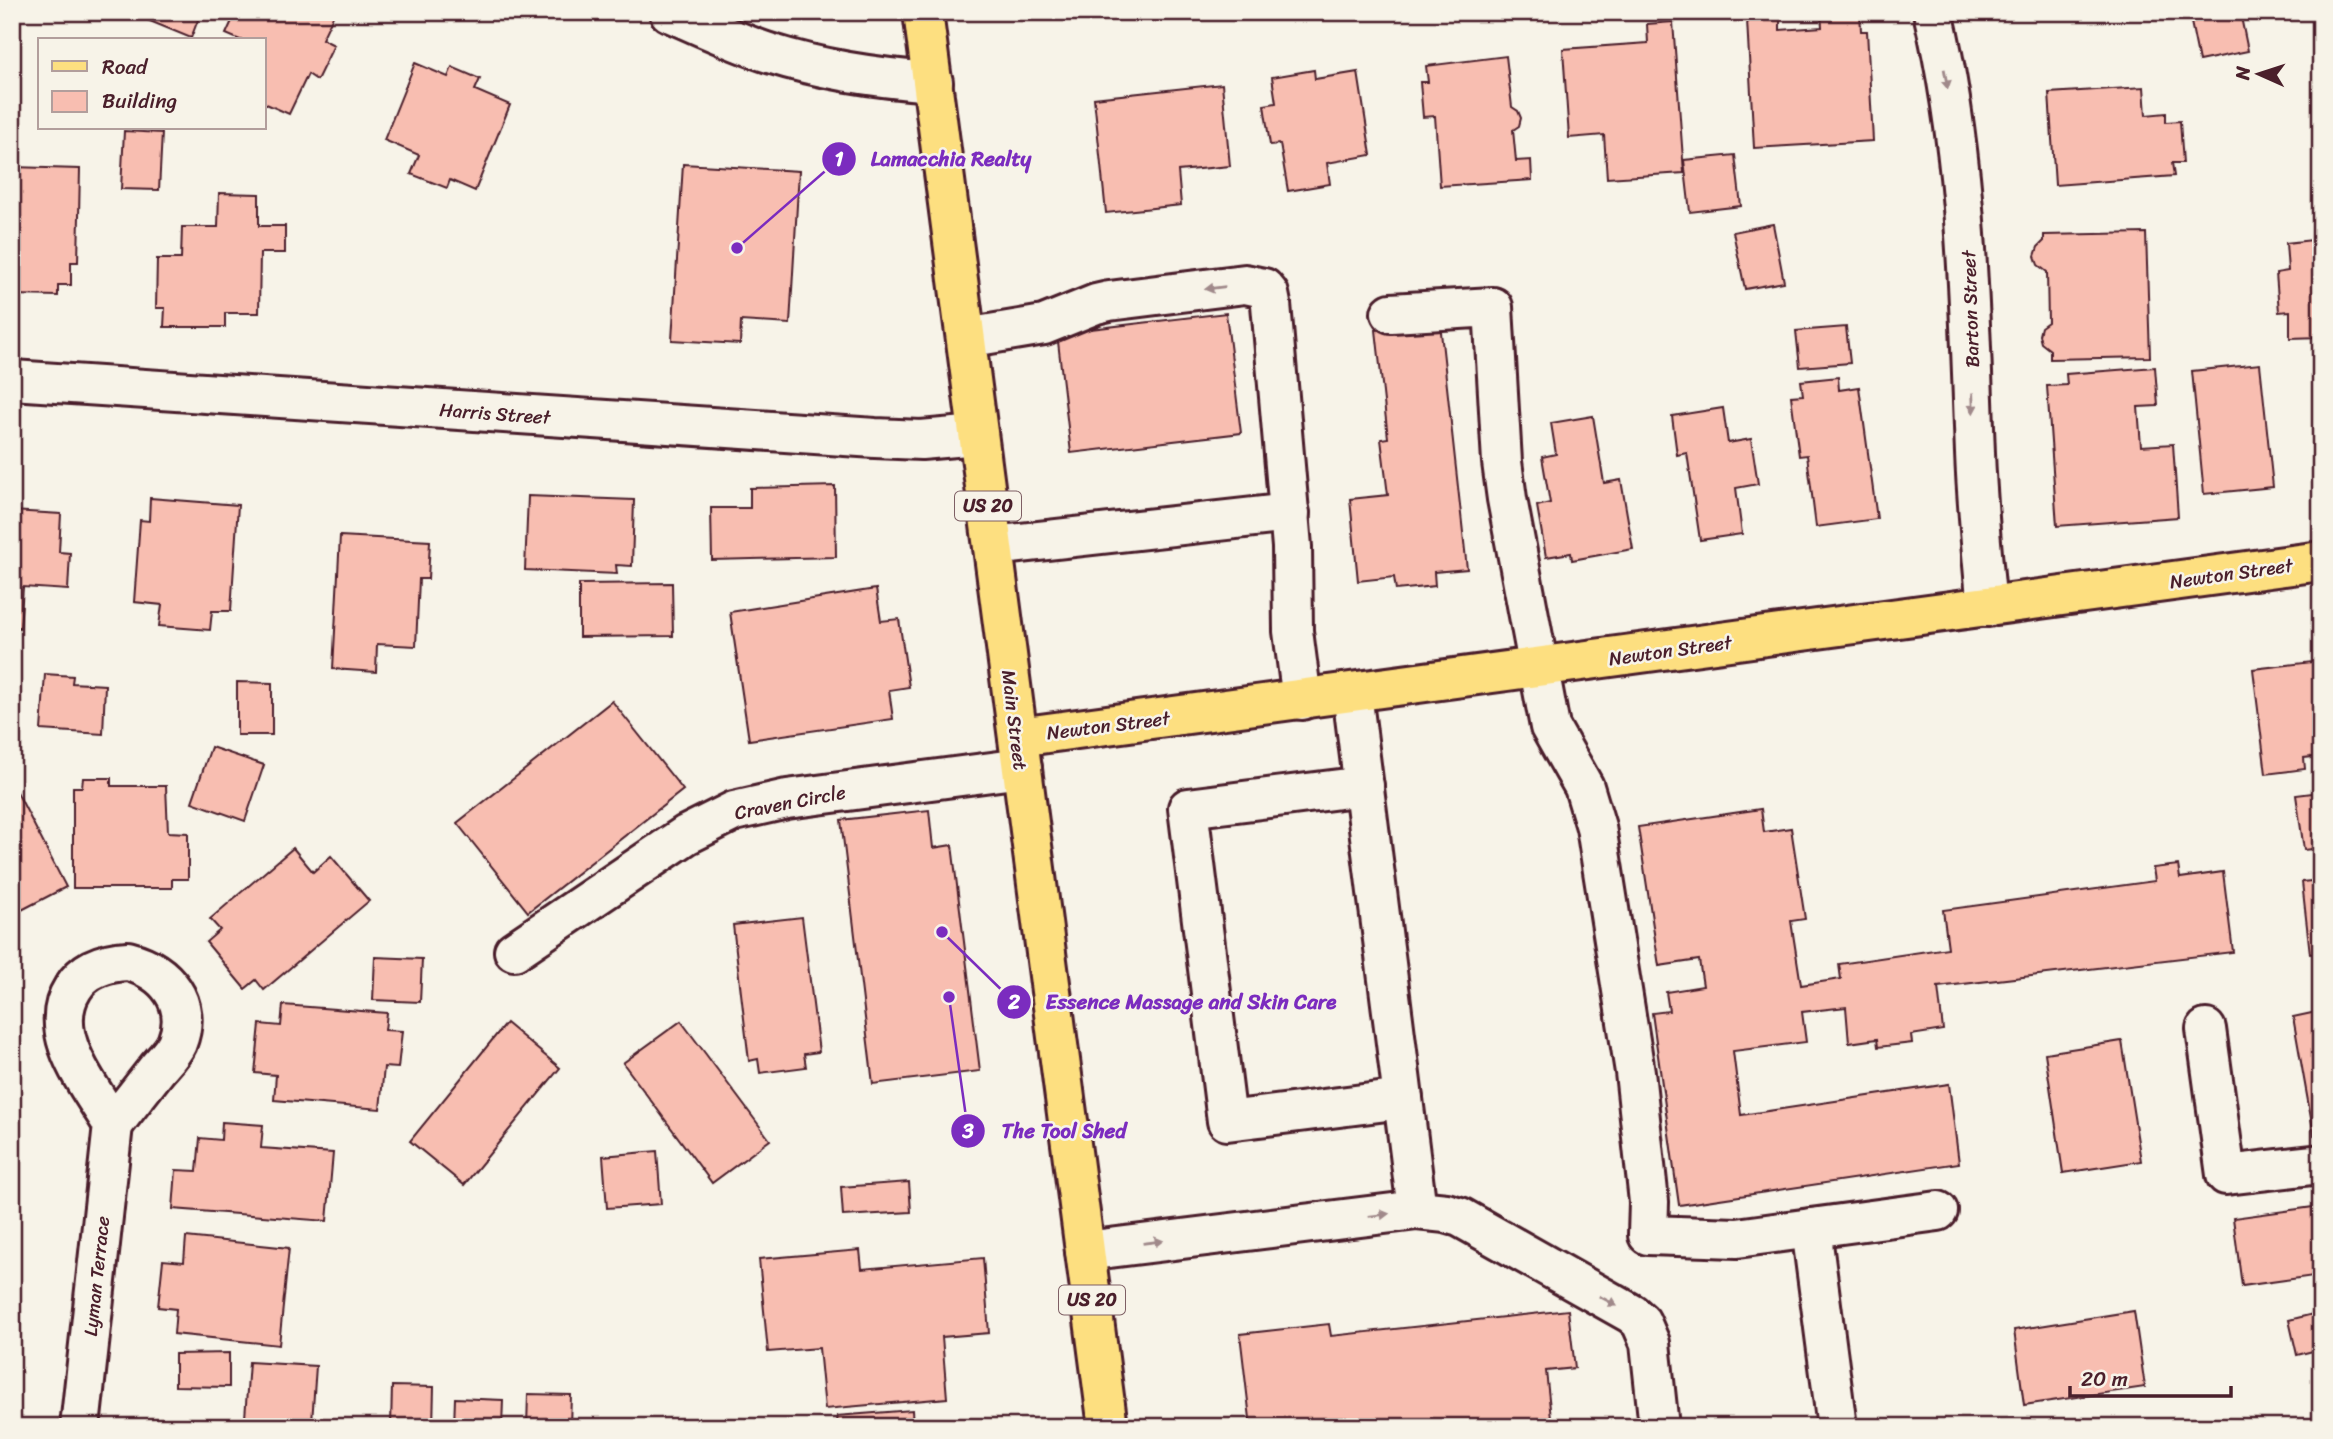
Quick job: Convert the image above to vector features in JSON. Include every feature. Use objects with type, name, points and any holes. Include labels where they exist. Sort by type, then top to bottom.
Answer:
[{"type":"main road","name":"Main Street","points":[[923,12],[1108,1427]]},
{"type":"main road","name":"Newton Street","points":[[1020,752],[1301,699],[2321,561]]},
{"type":"street","points":[[669,12],[742,43],[796,61],[860,75],[933,82]]},
{"type":"street","name":"Barton Street","points":[[1933,12],[1953,113],[1965,210],[1978,505],[1987,607]]},
{"type":"street","points":[[966,338],[1044,325],[1109,301],[1245,284],[1264,288],[1269,294],[1271,304],[1290,513],[1294,579],[1293,631],[1301,699]]},
{"type":"street","points":[[1391,313],[1493,307],[1504,481],[1550,726],[1584,788],[1596,827],[1635,1072],[1649,1202],[1648,1235],[1721,1239],[1938,1211]]},
{"type":"street","name":"Harris Street","points":[[12,380],[875,439],[922,440],[978,435]]},
{"type":"street","points":[[993,546],[1290,513]]},
{"type":"street","points":[[1352,693],[1417,1210]]},
{"type":"street","name":"Craven Circle","points":[[514,951],[686,835],[734,811],[1020,752]]},
{"type":"street","points":[[1364,786],[1188,808],[1225,1107],[1227,1121],[1403,1099]]},
{"type":"street","points":[[2206,1029],[2226,1175],[2321,1164]]},
{"type":"street","name":"Lyman Terrace","points":[[80,1427],[113,1125]]},
{"type":"street","points":[[1085,1251],[1417,1210],[1460,1217],[1632,1314],[1641,1322],[1650,1343],[1659,1427]]},
{"type":"street","points":[[1811,1228],[1836,1427]]},
{"type":"building","points":[[128,12],[201,12],[191,38]]},
{"type":"building","points":[[236,12],[335,12],[322,39],[334,45],[317,80],[308,74],[289,114],[266,104],[266,38],[235,38],[226,34]]},
{"type":"building","points":[[1821,12],[1860,12],[1861,31],[1867,31],[1873,141],[1754,148],[1747,20],[1780,18],[1780,30],[1822,27]]},
{"type":"building","points":[[2240,12],[2248,51],[2199,61],[2191,22]]},
{"type":"building","points":[[1673,22],[1684,173],[1607,178],[1604,135],[1569,138],[1563,49],[1648,43],[1647,24]]},
{"type":"building","points":[[1506,56],[1512,107],[1518,111],[1521,118],[1519,126],[1513,130],[1516,161],[1531,160],[1532,180],[1440,186],[1435,116],[1423,117],[1420,82],[1428,82],[1426,66]]},
{"type":"building","points":[[415,63],[448,77],[452,67],[480,79],[475,90],[510,105],[475,191],[450,180],[447,188],[411,174],[419,155],[384,140]]},
{"type":"building","points":[[1314,70],[1315,79],[1358,72],[1371,155],[1327,163],[1330,184],[1288,191],[1280,144],[1270,145],[1264,105],[1276,103],[1272,77]]},
{"type":"building","points":[[1222,84],[1230,166],[1178,171],[1181,205],[1106,213],[1094,98]]},
{"type":"building","points":[[2144,87],[2146,115],[2166,113],[2166,122],[2180,121],[2183,163],[2172,163],[2174,176],[2055,185],[2049,93]]},
{"type":"building","points":[[124,131],[162,133],[159,190],[121,189]]},
{"type":"building","points":[[1735,155],[1741,206],[1690,212],[1684,160]]},
{"type":"building","points":[[683,164],[799,171],[790,324],[741,321],[740,344],[672,340]]},
{"type":"building","points":[[12,167],[80,169],[78,262],[71,262],[71,285],[58,285],[58,296],[12,295]]},
{"type":"building","points":[[219,193],[259,194],[259,226],[285,226],[285,253],[260,253],[259,313],[225,313],[225,327],[164,327],[165,308],[156,308],[157,259],[181,259],[182,227],[218,227]]},
{"type":"building","points":[[1773,224],[1784,282],[1745,289],[1733,232]]},
{"type":"building","points":[[2146,233],[2150,357],[2050,359],[2050,350],[2041,343],[2039,335],[2041,327],[2048,322],[2047,272],[2038,265],[2035,256],[2044,241],[2044,235]]},
{"type":"building","points":[[2321,239],[2321,337],[2290,338],[2290,311],[2279,312],[2276,273],[2288,271],[2286,243]]},
{"type":"building","points":[[1226,313],[1241,433],[1071,453],[1057,333]]},
{"type":"building","points":[[1440,323],[1467,569],[1434,572],[1435,586],[1396,590],[1394,577],[1358,581],[1350,499],[1388,495],[1381,439],[1388,438],[1376,330]]},
{"type":"building","points":[[1846,327],[1850,363],[1800,367],[1796,331]]},
{"type":"building","points":[[2260,364],[2273,487],[2204,494],[2192,371]]},
{"type":"building","points":[[2155,367],[2158,406],[2138,407],[2141,446],[2173,444],[2178,517],[2057,526],[2047,386],[2067,385],[2066,374]]},
{"type":"building","points":[[1838,377],[1839,390],[1859,387],[1877,519],[1816,527],[1807,455],[1799,456],[1791,396],[1803,395],[1801,381]]},
{"type":"building","points":[[2318,389],[2321,389],[2321,430]]},
{"type":"building","points":[[1723,408],[1728,443],[1751,439],[1758,484],[1736,488],[1742,534],[1700,540],[1687,453],[1677,455],[1672,416]]},
{"type":"building","points":[[1593,416],[1604,483],[1621,480],[1633,549],[1572,560],[1571,553],[1546,557],[1537,506],[1550,503],[1542,457],[1556,454],[1551,423]]},
{"type":"building","points":[[835,486],[836,557],[712,560],[711,508],[750,508],[750,488]]},
{"type":"building","points":[[528,496],[634,500],[632,566],[616,565],[617,574],[525,570]]},
{"type":"building","points":[[150,498],[238,505],[231,611],[212,611],[210,630],[159,626],[162,605],[134,602],[140,520],[149,521]]},
{"type":"building","points":[[12,511],[61,514],[59,552],[70,553],[68,590],[23,587],[20,628],[12,627]]},
{"type":"building","points":[[340,536],[430,541],[428,579],[419,579],[416,646],[377,644],[376,672],[333,669]]},
{"type":"building","points":[[672,583],[673,636],[579,637],[579,584]]},
{"type":"building","points":[[876,589],[881,621],[899,619],[909,687],[889,690],[893,719],[749,740],[730,612]]},
{"type":"building","points":[[2321,661],[2321,756],[2304,758],[2305,769],[2266,774],[2253,669]]},
{"type":"building","points":[[45,674],[73,676],[72,683],[105,685],[103,734],[41,730]]},
{"type":"building","points":[[237,682],[272,683],[272,735],[237,735]]},
{"type":"building","points":[[612,701],[683,790],[528,912],[457,823]]},
{"type":"building","points":[[211,747],[264,765],[245,821],[192,802]]},
{"type":"building","points":[[83,778],[111,778],[111,786],[166,786],[168,832],[188,833],[188,879],[172,879],[172,888],[73,888],[73,787],[82,787]]},
{"type":"building","points":[[17,792],[66,887],[12,915],[12,794]]},
{"type":"building","points":[[2321,792],[2321,848],[2304,850],[2296,795]]},
{"type":"building","points":[[1761,809],[1764,832],[1791,828],[1805,919],[1791,921],[1801,985],[1841,979],[1839,964],[1948,948],[1943,910],[2155,881],[2153,868],[2178,865],[2180,878],[2223,872],[2233,952],[1938,987],[1943,1030],[1911,1035],[1912,1043],[1878,1047],[1877,1039],[1849,1043],[1846,1007],[1802,1012],[1806,1042],[1733,1051],[1741,1115],[1949,1084],[1959,1163],[1679,1205],[1652,1013],[1669,1011],[1666,992],[1703,986],[1699,960],[1659,966],[1638,827]]},
{"type":"building","points":[[929,810],[933,848],[952,845],[980,1071],[873,1084],[841,820]]},
{"type":"building","points":[[293,848],[313,872],[331,856],[369,901],[264,990],[256,980],[245,989],[206,942],[220,930],[210,919]]},
{"type":"building","points":[[2321,880],[2321,953],[2310,954],[2302,882]]},
{"type":"building","points":[[802,917],[819,1052],[804,1054],[806,1067],[760,1073],[758,1059],[749,1061],[733,925]]},
{"type":"building","points":[[375,957],[422,959],[420,1002],[373,1000]]},
{"type":"building","points":[[283,1005],[387,1013],[385,1030],[402,1031],[398,1068],[384,1067],[380,1109],[274,1100],[276,1075],[255,1073],[260,1024],[281,1026]]},
{"type":"building","points":[[2321,1011],[2321,1134],[2314,1135],[2293,1017]]},
{"type":"building","points":[[12,1021],[19,1022],[16,1095],[12,1095]]},
{"type":"building","points":[[681,1021],[770,1140],[712,1183],[623,1063]]},
{"type":"building","points":[[506,1023],[560,1068],[464,1185],[410,1141]]},
{"type":"building","points":[[2122,1041],[2141,1161],[2063,1173],[2045,1053]]},
{"type":"building","points":[[222,1122],[263,1125],[261,1148],[333,1153],[327,1221],[173,1209],[176,1170],[197,1171],[200,1138],[221,1140]]},
{"type":"building","points":[[657,1151],[661,1204],[607,1208],[603,1156]]},
{"type":"building","points":[[909,1182],[911,1212],[843,1216],[841,1187]]},
{"type":"building","points":[[2321,1206],[2321,1275],[2242,1286],[2233,1218]]},
{"type":"building","points":[[186,1237],[289,1248],[279,1345],[174,1334],[176,1309],[158,1307],[163,1260],[184,1262]]},
{"type":"building","points":[[860,1250],[862,1269],[983,1258],[989,1333],[942,1337],[947,1398],[825,1409],[819,1348],[768,1352],[759,1259]]},
{"type":"building","points":[[1568,1310],[1575,1368],[1546,1371],[1552,1427],[1251,1427],[1240,1334],[1329,1324],[1331,1336]]},
{"type":"building","points":[[2134,1311],[2145,1387],[2024,1405],[2014,1330]]},
{"type":"building","points":[[2321,1312],[2321,1349],[2297,1355],[2289,1320]]},
{"type":"building","points":[[229,1353],[229,1387],[175,1386],[175,1354]]},
{"type":"building","points":[[249,1362],[316,1366],[312,1422],[245,1418]]},
{"type":"building","points":[[392,1386],[434,1387],[433,1427],[391,1427]]},
{"type":"building","points":[[528,1394],[571,1395],[570,1427],[527,1427]]},
{"type":"building","points":[[455,1398],[503,1400],[502,1427],[454,1427]]},
{"type":"building","points":[[912,1410],[913,1427],[838,1427],[837,1416]]},
{"type":"place","name":"Lamacchia Realty","points":[[737,248]]},
{"type":"place","name":"Essence Massage and Skin Care","points":[[942,932]]},
{"type":"place","name":"The Tool Shed","points":[[949,997]]}]
